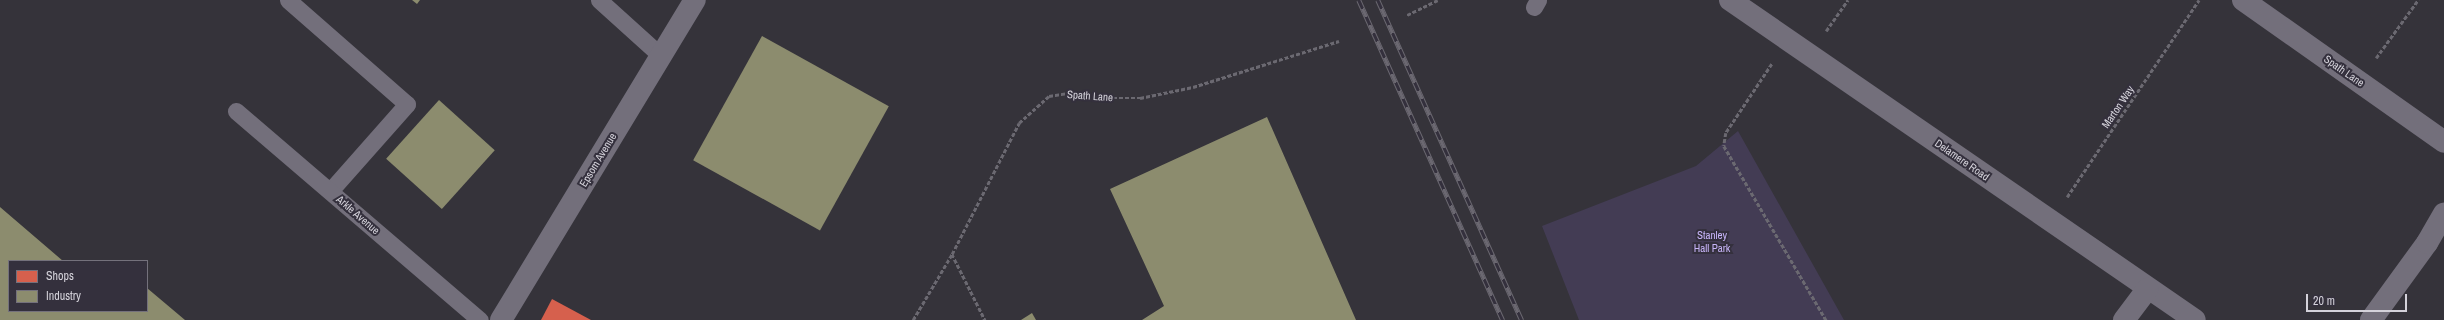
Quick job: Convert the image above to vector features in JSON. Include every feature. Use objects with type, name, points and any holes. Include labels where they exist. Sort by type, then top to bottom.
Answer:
[{"type":"street","name":"Epsom Avenue","points":[[501,320],[695,0]]},
{"type":"street","name":"Delamere Road","points":[[1730,0],[2147,289],[2195,320]]},
{"type":"street","name":"Spath Lane","points":[[2243,0],[2444,142]]},
{"type":"street","points":[[2371,320],[2427,243],[2444,214]]},
{"type":"street","points":[[2124,320],[2147,289]]},
{"type":"lane","points":[[288,0],[407,104],[330,191]]},
{"type":"lane","points":[[599,0],[662,56]]},
{"type":"lane","name":"Arkle Avenue","points":[[236,111],[480,320]]},
{"type":"path","points":[[1407,15],[1438,0]]},
{"type":"path","points":[[1809,55],[1848,0]]},
{"type":"path","name":"Marton Way","points":[[2050,222],[2199,0]]},
{"type":"path","points":[[2358,82],[2418,0]]},
{"type":"path","name":"Spath Lane","points":[[913,320],[952,254],[1019,123],[1049,96],[1068,93],[1102,98],[1140,98],[1193,87],[1339,41]]},
{"type":"path","points":[[1788,41],[1726,132],[1724,146],[1826,320]]},
{"type":"path","points":[[952,254],[985,320]]},
{"type":"green space","name":"Stanley Hall Park","points":[[1738,131],[1844,320],[1579,320],[1542,226],[1696,166]]},
{"type":"building: Shops","points":[[552,299],[591,320],[541,320]]},
{"type":"building: Industry","points":[[412,0],[420,0],[417,4]]},
{"type":"building: Industry","points":[[762,36],[889,106],[820,230],[693,160]]},
{"type":"building: Industry","points":[[439,100],[495,150],[442,209],[386,159]]},
{"type":"building: Industry","points":[[1267,117],[1356,320],[1142,320],[1164,306],[1110,189]]},
{"type":"building: Industry","points":[[0,207],[62,260],[8,260],[8,312],[148,312],[148,289],[185,320],[0,320]]},
{"type":"building: Industry","points":[[1032,313],[1036,320],[1021,320]]},
{"type":"railway","points":[[1359,0],[1503,320]]},
{"type":"railway","points":[[1378,0],[1522,320]]}]
